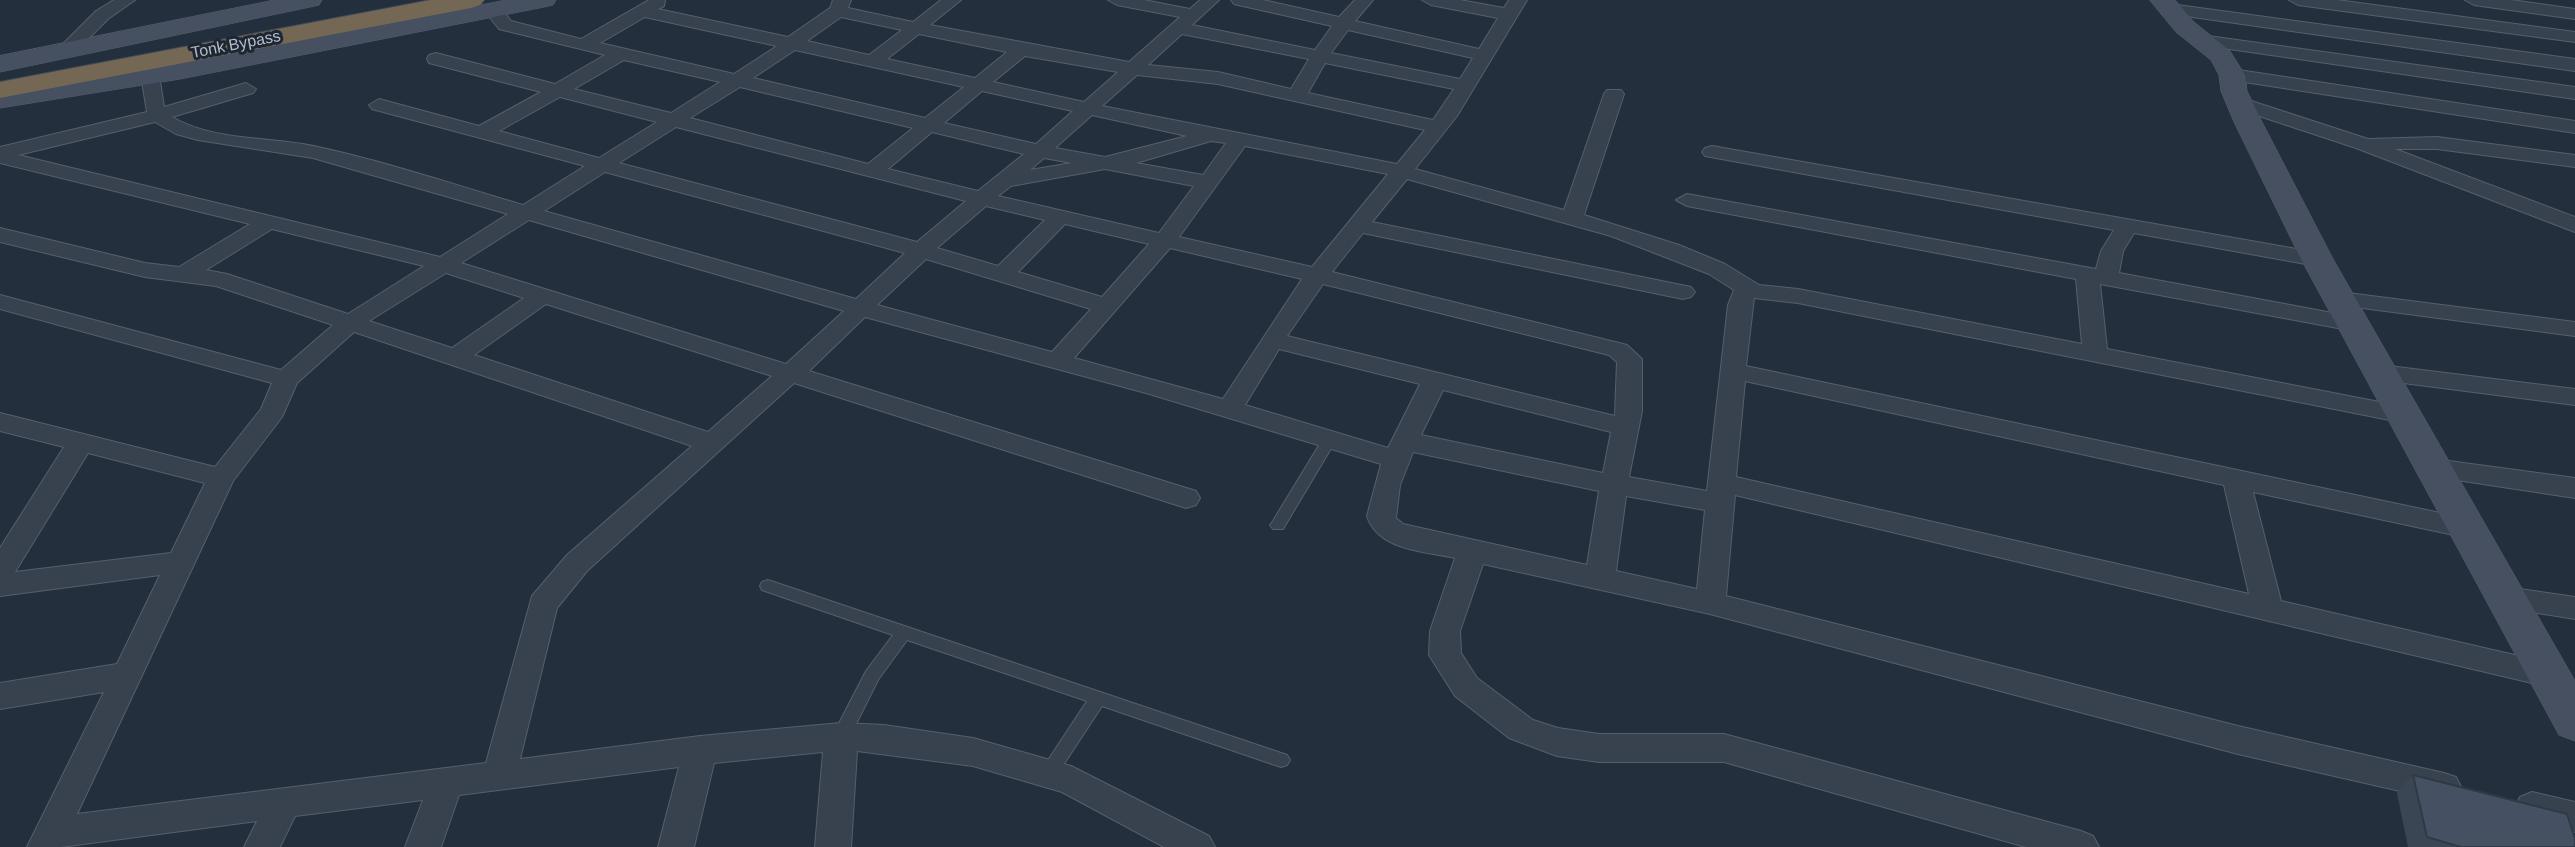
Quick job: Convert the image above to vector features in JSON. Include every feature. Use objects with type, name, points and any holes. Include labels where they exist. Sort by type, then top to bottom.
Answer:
[{"type":"highway","points":[[0,75],[398,0]]},
{"type":"highway","name":"Tonk Bypass","points":[[0,90],[482,5]]},
{"type":"street","points":[[67,50],[102,15],[127,0]]},
{"type":"street","points":[[0,64],[310,0]]},
{"type":"street","points":[[0,100],[150,75],[482,5],[544,0]]},
{"type":"street","points":[[583,45],[662,0]]},
{"type":"street","points":[[872,61],[952,0]]},
{"type":"street","points":[[1117,0],[1194,14],[1317,58],[1464,85]]},
{"type":"street","points":[[1240,0],[1482,55]]},
{"type":"street","points":[[1297,96],[1317,58],[1343,22],[1364,0]]},
{"type":"street","points":[[1229,410],[1316,275],[1447,116],[1513,7],[1431,0]]},
{"type":"street","points":[[2257,0],[2278,80]]},
{"type":"street","points":[[2298,0],[2360,4],[2568,36],[2575,55]]},
{"type":"street","points":[[2474,0],[2575,14]]},
{"type":"street","points":[[2360,4],[2402,99]]},
{"type":"street","points":[[482,5],[505,25],[583,45],[1039,151],[1208,182]]},
{"type":"street","points":[[46,840],[221,478],[265,421],[286,379],[351,322],[736,80],[791,44],[840,5],[915,27],[1021,50],[1135,69],[1218,78],[1436,127]]},
{"type":"street","points":[[2166,5],[2575,65]]},
{"type":"street","points":[[2166,5],[2221,56],[2317,259],[2575,722]]},
{"type":"street","points":[[643,11],[1210,135],[1400,171],[1619,231],[1717,268],[1753,291]]},
{"type":"street","points":[[499,776],[543,604],[576,563],[790,374],[921,250],[1089,109],[1194,14]]},
{"type":"street","points":[[2201,40],[2575,93]]},
{"type":"street","points":[[872,171],[1021,50]]},
{"type":"street","points":[[483,132],[621,54]]},
{"type":"street","points":[[436,59],[982,199],[1316,275],[1618,350],[1630,359],[1632,373],[1626,427],[1614,484],[1600,579]]},
{"type":"street","points":[[150,75],[158,115],[165,121],[223,141],[316,152],[1329,440],[1614,484],[1721,493],[2268,609],[2549,675]]},
{"type":"street","points":[[2236,89],[2278,80],[2575,127]]},
{"type":"street","points":[[0,155],[158,115],[246,89]]},
{"type":"street","points":[[2236,89],[2363,144],[2572,219]]},
{"type":"street","points":[[1572,219],[1614,94]]},
{"type":"street","points":[[379,105],[921,250],[1107,306]]},
{"type":"street","points":[[1004,181],[1107,164],[1168,150],[1210,135]]},
{"type":"street","points":[[1056,362],[1165,240],[1240,139]]},
{"type":"street","points":[[2363,144],[2437,143],[2575,161]]},
{"type":"street","points":[[1712,152],[2317,259]]},
{"type":"street","points":[[0,155],[442,264],[1186,498]]},
{"type":"street","points":[[1687,200],[2097,276],[2347,311],[2575,329]]},
{"type":"street","points":[[1003,274],[1061,216]]},
{"type":"street","points":[[187,273],[269,222]]},
{"type":"street","points":[[1356,225],[1683,292]]},
{"type":"street","points":[[2095,354],[2097,276],[2128,225]]},
{"type":"street","points":[[0,235],[145,270],[219,279],[713,443]]},
{"type":"street","points":[[1710,603],[1740,305],[1743,294],[1753,291],[1798,296],[2405,415]]},
{"type":"street","points":[[455,357],[541,296]]},
{"type":"street","points":[[0,302],[286,379]]},
{"type":"street","points":[[1272,340],[1626,427]]},
{"type":"street","points":[[1733,371],[2468,528]]},
{"type":"street","points":[[2381,373],[2575,397]]},
{"type":"street","points":[[1435,380],[1383,498],[1381,518],[1387,528],[1408,537],[1710,603],[2238,740],[2467,793]]},
{"type":"street","points":[[0,422],[221,478]]},
{"type":"street","points":[[0,572],[81,442]]},
{"type":"street","points":[[2434,468],[2575,488]]},
{"type":"street","points":[[2236,478],[2268,609]]},
{"type":"street","points":[[1472,552],[1445,631],[1445,655],[1466,687],[1502,718],[1521,729],[1557,742],[1599,748],[1724,748],[2081,847]]},
{"type":"street","points":[[0,585],[181,562]]},
{"type":"street","points":[[2506,598],[2575,608]]},
{"type":"street","points":[[0,696],[128,675]]},
{"type":"street","points":[[46,840],[447,782],[700,750],[841,737],[884,739],[973,752],[1071,780],[1197,847]]},
{"type":"street","points":[[833,847],[841,737]]},
{"type":"street","points":[[676,847],[700,750]]},
{"type":"street","points":[[423,847],[447,782]]},
{"type":"street","points":[[2508,802],[2575,817]]},
{"type":"street","points":[[262,847],[284,804]]},
{"type":"lane","points":[[1278,525],[1329,440]]},
{"type":"lane","points":[[768,586],[1281,761]]},
{"type":"lane","points":[[841,737],[872,677],[904,632]]},
{"type":"lane","points":[[1048,774],[1098,698]]},
{"type":"building","points":[[2413,775],[2567,814],[2575,847],[2461,847],[2427,837]]}]
